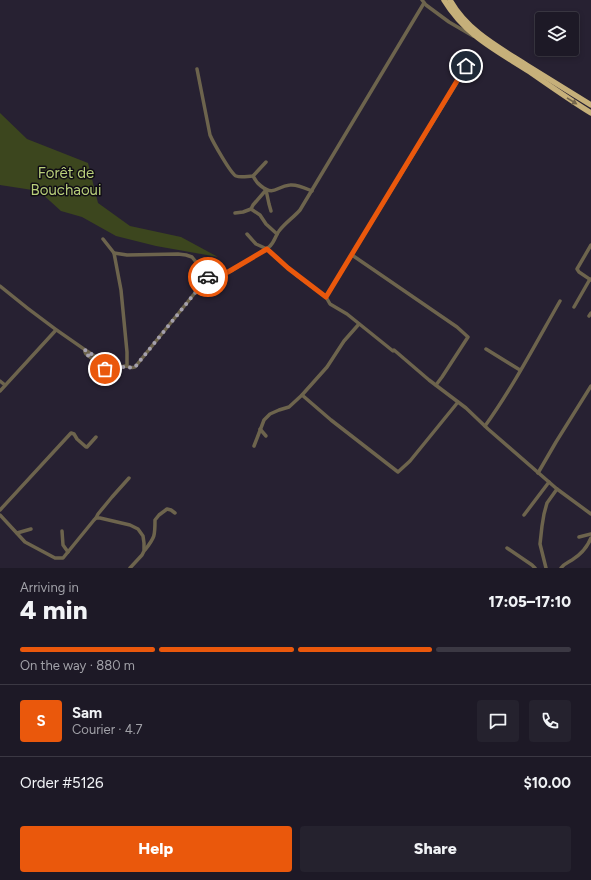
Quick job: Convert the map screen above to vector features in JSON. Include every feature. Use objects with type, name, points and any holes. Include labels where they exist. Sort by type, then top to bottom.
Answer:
[{"type":"highway","points":[[444,0],[463,25],[482,42],[591,113]]},
{"type":"highway","points":[[450,0],[459,14],[479,34],[591,105]]},
{"type":"street","points":[[0,286],[22,305],[56,330],[114,368],[118,369],[127,366],[132,368],[137,366],[208,277],[228,272],[267,249],[274,242],[277,234],[283,226],[300,210],[423,2],[449,22],[482,42]]},
{"type":"street","points":[[326,297],[466,66]]},
{"type":"street","points":[[197,69],[209,130],[213,141],[235,176],[253,176],[266,162]]},
{"type":"street","points":[[253,176],[255,180],[266,190],[273,191],[291,184],[304,187],[312,191]]},
{"type":"street","points":[[235,214],[251,209],[266,190]]},
{"type":"street","points":[[266,190],[271,210]]},
{"type":"street","points":[[251,209],[260,215],[266,224],[277,234]]},
{"type":"street","points":[[247,234],[256,244],[267,249],[290,270],[326,297],[330,304],[347,314],[466,408],[538,473],[591,514]]},
{"type":"street","points":[[103,239],[114,253],[121,290],[127,366]]},
{"type":"street","points":[[574,307],[590,280],[577,269],[591,245]]},
{"type":"street","points":[[114,253],[127,256],[186,255],[192,258],[208,277]]},
{"type":"street","points":[[352,255],[457,327],[468,337],[436,385]]},
{"type":"street","points":[[485,426],[560,302]]},
{"type":"street","points":[[254,446],[264,420],[270,414],[289,407],[302,395],[327,367],[344,341],[359,324]]},
{"type":"street","points":[[0,391],[56,330]]},
{"type":"street","points":[[486,349],[520,370]]},
{"type":"street","points":[[85,350],[86,354],[105,369]]},
{"type":"street","points":[[0,381],[5,385]]},
{"type":"street","points":[[538,473],[591,386]]},
{"type":"street","points":[[302,395],[331,420],[398,472],[410,461],[458,402]]},
{"type":"street","points":[[260,429],[266,436]]},
{"type":"street","points":[[0,510],[71,433],[74,434],[86,447],[96,437]]},
{"type":"street","points":[[0,515],[25,542],[55,558],[63,558],[129,478]]},
{"type":"street","points":[[524,514],[549,482]]},
{"type":"street","points":[[546,568],[540,544],[542,526],[547,503],[557,489]]},
{"type":"street","points":[[130,568],[142,555],[152,540],[155,534],[155,520],[159,515],[168,509],[175,513]]},
{"type":"street","points":[[96,518],[130,525],[138,530],[143,536],[144,551]]},
{"type":"street","points":[[17,533],[31,529]]},
{"type":"street","points":[[62,531],[63,545],[68,552]]},
{"type":"street","points":[[580,537],[591,534]]},
{"type":"street","points":[[561,568],[588,546],[591,538]]},
{"type":"street","points":[[507,548],[535,568]]},
{"type":"green space","name":"Forêt de Bouchaoui","points":[[0,113],[27,139],[88,163],[98,203],[130,226],[181,237],[218,257],[156,246],[116,236],[82,217],[61,211],[39,191],[0,185]]},
{"type":"way so far","points":[[105,369],[86,354],[85,350],[114,368],[118,369],[126,366],[132,368],[137,366],[208,277]]},
{"type":"route","points":[[208,277],[228,272],[267,249],[288,268],[326,297],[466,66]]}]
